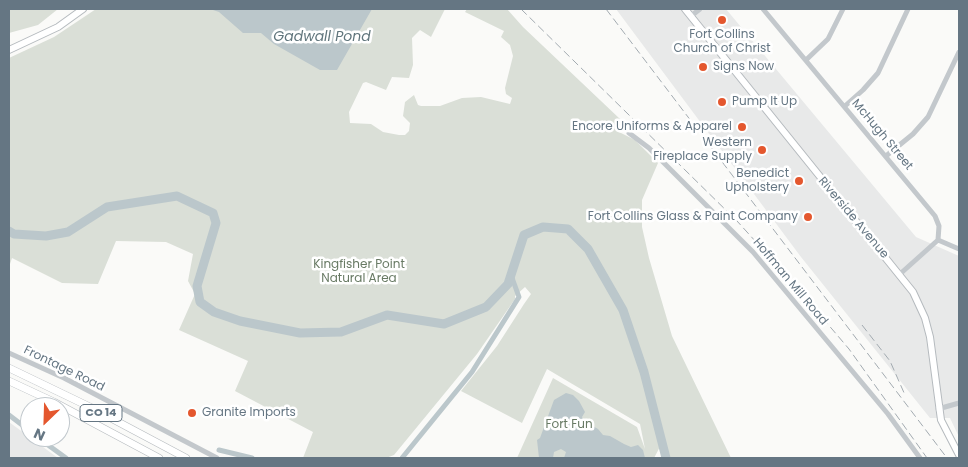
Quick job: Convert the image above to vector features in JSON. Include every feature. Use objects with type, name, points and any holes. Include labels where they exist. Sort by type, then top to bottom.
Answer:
[{"type":"highway","name":"CO 14","points":[[9,368],[186,458]]},
{"type":"highway","name":"CO 14","points":[[9,382],[54,402],[159,458]]},
{"type":"highway","points":[[124,426],[176,458]]},
{"type":"main road","points":[[9,50],[58,27],[83,9]]},
{"type":"main road","name":"Riverside Avenue","points":[[685,9],[900,274],[916,299],[928,328],[938,409],[944,429],[959,455]]},
{"type":"street","points":[[691,16],[700,9]]},
{"type":"street","name":"McHugh Street","points":[[763,9],[932,211],[939,226],[938,240]]},
{"type":"street","points":[[768,14],[773,9]]},
{"type":"street","points":[[806,60],[828,39],[843,9]]},
{"type":"street","points":[[845,106],[878,73],[908,9]]},
{"type":"street","points":[[886,156],[913,134],[928,117],[959,52]]},
{"type":"street","name":"Hoffman Mill Road","points":[[629,133],[649,148],[753,252],[888,414],[920,458]]},
{"type":"street","points":[[900,274],[938,240],[959,249]]},
{"type":"street","name":"Frontage Road","points":[[9,353],[64,378],[217,458]]},
{"type":"street","points":[[938,409],[959,403]]},
{"type":"shaded area","points":[[616,9],[726,9],[916,237],[959,256],[959,437],[950,418],[930,418],[801,257]]},
{"type":"shaded area","points":[[9,422],[20,430],[20,447],[43,447],[58,458],[9,458]]},
{"type":"green space","points":[[9,9],[58,9],[38,25],[9,33]]},
{"type":"green space","name":"Kingfisher Point Natural Area","points":[[96,9],[445,9],[431,37],[420,30],[412,38],[413,65],[409,78],[392,77],[386,90],[366,82],[363,83],[349,112],[350,123],[371,124],[383,132],[405,135],[409,131],[410,123],[403,116],[405,102],[414,95],[418,105],[421,106],[440,106],[462,98],[481,97],[510,104],[512,98],[506,94],[505,88],[513,56],[510,45],[501,37],[504,31],[465,12],[467,9],[507,9],[523,27],[620,119],[619,132],[635,140],[658,163],[642,200],[642,227],[649,258],[672,336],[731,458],[666,458],[662,443],[654,458],[517,458],[553,378],[637,427],[645,449],[640,424],[547,369],[522,423],[461,391],[497,346],[531,294],[525,287],[515,296],[515,299],[477,354],[394,455],[386,458],[303,458],[313,432],[235,391],[248,361],[179,330],[195,294],[188,281],[193,254],[166,242],[116,241],[98,284],[62,283],[12,258],[9,267],[9,58],[54,37]]},
{"type":"water","name":"Gadwall Pond","points":[[210,9],[372,9],[337,70],[320,70],[274,44],[261,33],[243,33],[219,12]]},
{"type":"water","points":[[566,393],[573,395],[579,401],[585,412],[582,417],[584,421],[598,429],[603,435],[610,436],[631,447],[638,445],[643,450],[645,458],[564,458],[566,452],[561,449],[554,452],[553,458],[539,458],[537,440],[540,438],[554,400]]},
{"type":"waterway","points":[[9,231],[14,234],[46,236],[68,232],[107,207],[177,196],[213,213],[216,223],[197,286],[200,302],[214,312],[240,321],[300,333],[341,332],[387,315],[444,324],[486,307],[508,284],[524,235],[543,227],[568,229],[588,249],[623,310],[644,372],[666,458]]},
{"type":"waterway","points":[[402,458],[472,372],[519,297],[511,275]]},
{"type":"waterway","points":[[9,415],[20,423]]},
{"type":"waterway","points":[[51,447],[66,458]]},
{"type":"waterway","points":[[219,450],[252,458]]},
{"type":"railway","points":[[521,9],[737,221],[786,275],[849,349],[927,458]]},
{"type":"railway","points":[[606,9],[947,458]]},
{"type":"railway","points":[[862,325],[890,361],[905,395]]},
{"type":"place","name":"Fort Collins Church of Christ","points":[[722,20]]},
{"type":"place","name":"Signs Now","points":[[703,67]]},
{"type":"place","name":"Pump It Up","points":[[722,102]]},
{"type":"place","name":"Encore Uniforms & Apparel","points":[[742,127]]},
{"type":"place","name":"Western Fireplace Supply","points":[[762,150]]},
{"type":"place","name":"Benedict Upholstery","points":[[799,181]]},
{"type":"place","name":"Fort Collins Glass & Paint Company","points":[[808,217]]},
{"type":"place","name":"Granite Imports","points":[[192,413]]},
{"type":"park label","name":"Fort Fun","points":[[569,425]]}]
